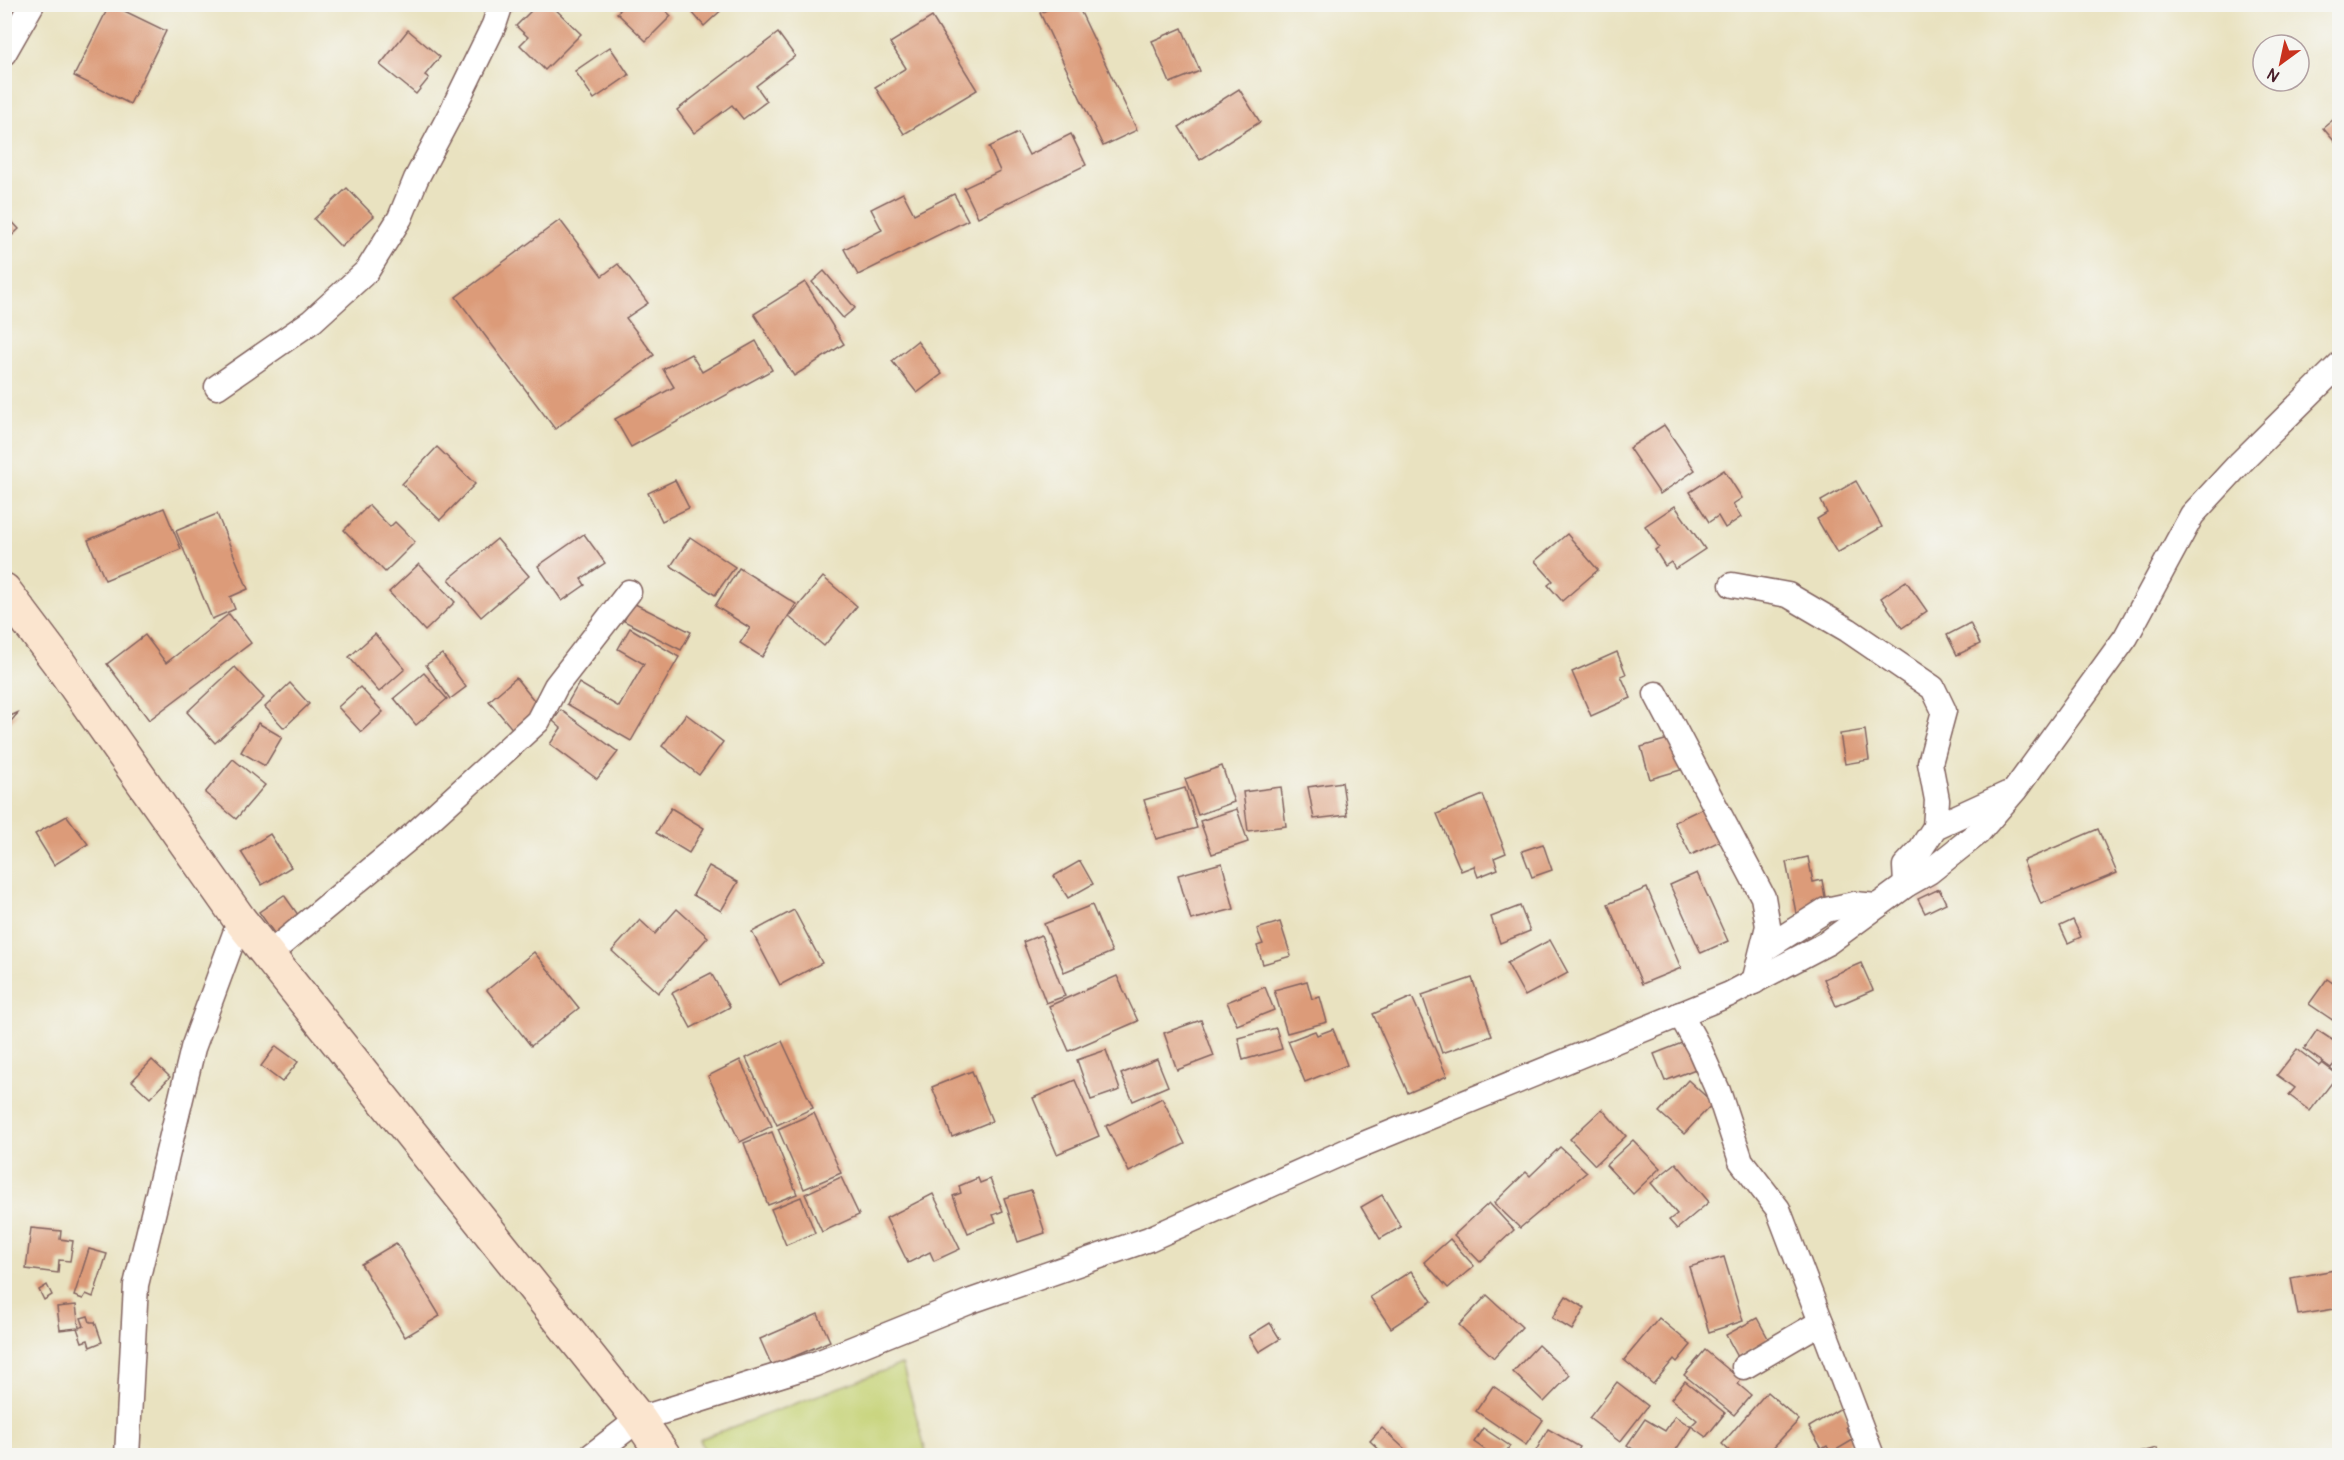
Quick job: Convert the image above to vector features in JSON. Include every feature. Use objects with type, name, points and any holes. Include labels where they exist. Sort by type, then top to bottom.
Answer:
[{"type":"main road","points":[[4,590],[59,663],[240,920],[639,1419],[664,1455]]},
{"type":"street","points":[[4,53],[32,4]]},
{"type":"street","points":[[217,387],[312,321],[367,271],[400,218],[416,178],[494,25],[501,4]]},
{"type":"street","points":[[591,1455],[639,1419],[815,1364],[971,1301],[1149,1239],[1348,1150],[1730,994],[1827,943],[1906,885],[1929,872],[1978,833],[2015,790],[2126,637],[2192,515],[2241,462],[2340,364]]},
{"type":"street","points":[[1732,585],[1788,595],[1848,630],[1933,688],[1944,711],[1930,763],[1937,800],[1935,827]]},
{"type":"street","points":[[268,955],[413,835],[538,721],[556,686],[628,592]]},
{"type":"street","points":[[1656,694],[1763,897],[1768,926],[1754,981]]},
{"type":"street","points":[[1906,885],[1905,866],[1935,827],[2015,790]]},
{"type":"street","points":[[1763,950],[1826,910],[1854,904],[1877,906]]},
{"type":"street","points":[[127,1455],[136,1285],[193,1048],[240,920]]},
{"type":"street","points":[[1680,1014],[1699,1048],[1718,1091],[1741,1161],[1778,1209],[1872,1455]]},
{"type":"street","points":[[1744,1367],[1821,1322]]},
{"type":"green space","points":[[902,1364],[927,1455],[706,1455],[700,1439]]},
{"type":"building","points":[[110,4],[166,31],[130,104],[74,76]]},
{"type":"building","points":[[538,4],[550,4],[581,34],[545,70],[520,45],[528,37],[516,26]]},
{"type":"building","points":[[626,4],[659,4],[671,16],[646,41],[617,13]]},
{"type":"building","points":[[685,4],[728,4],[704,26]]},
{"type":"building","points":[[1059,4],[1077,4],[1137,130],[1103,146],[1040,13]]},
{"type":"building","points":[[932,17],[977,90],[904,134],[875,87],[906,68],[890,43]]},
{"type":"building","points":[[1182,28],[1200,71],[1170,83],[1152,41]]},
{"type":"building","points":[[408,30],[440,57],[425,75],[429,78],[416,94],[380,65]]},
{"type":"building","points":[[778,33],[795,56],[756,86],[767,101],[743,119],[732,105],[694,133],[677,110]]},
{"type":"building","points":[[610,47],[629,75],[594,99],[575,71]]},
{"type":"building","points":[[1239,89],[1260,122],[1200,160],[1179,127]]},
{"type":"building","points":[[2340,114],[2340,148],[2323,128]]},
{"type":"building","points":[[1018,133],[1029,155],[1071,134],[1086,165],[978,217],[964,188],[1000,171],[989,147]]},
{"type":"building","points":[[347,188],[374,216],[341,247],[314,219]]},
{"type":"building","points":[[903,193],[914,214],[954,194],[968,220],[858,275],[844,249],[882,230],[871,209]]},
{"type":"building","points":[[4,213],[19,229],[4,243]]},
{"type":"building","points":[[560,220],[602,276],[618,264],[648,303],[626,318],[654,355],[555,429],[456,297]]},
{"type":"building","points":[[824,271],[855,308],[843,318],[812,282]]},
{"type":"building","points":[[805,282],[844,344],[794,376],[754,314]]},
{"type":"building","points":[[756,341],[772,370],[631,447],[615,419],[674,387],[663,369],[691,354],[702,372]]},
{"type":"building","points":[[917,341],[942,374],[917,393],[892,361]]},
{"type":"building","points":[[1664,425],[1695,470],[1660,494],[1629,448]]},
{"type":"building","points":[[437,447],[475,484],[440,520],[402,484]]},
{"type":"building","points":[[1724,470],[1742,498],[1733,504],[1741,517],[1725,528],[1718,516],[1709,522],[1690,492]]},
{"type":"building","points":[[675,480],[689,508],[662,521],[648,493]]},
{"type":"building","points":[[1856,481],[1882,527],[1837,553],[1817,519],[1827,513],[1821,501]]},
{"type":"building","points":[[369,505],[390,527],[395,522],[415,542],[385,572],[344,530]]},
{"type":"building","points":[[1675,506],[1705,549],[1675,569],[1671,562],[1665,566],[1655,550],[1659,547],[1645,526]]},
{"type":"building","points":[[164,508],[181,549],[105,580],[88,540]]},
{"type":"building","points":[[217,514],[248,589],[230,597],[235,609],[212,619],[176,531]]},
{"type":"building","points":[[584,534],[605,563],[581,579],[585,585],[562,601],[538,566]]},
{"type":"building","points":[[1567,534],[1598,570],[1562,601],[1548,585],[1553,581],[1535,561]]},
{"type":"building","points":[[690,537],[735,567],[715,595],[671,566]]},
{"type":"building","points":[[497,539],[529,576],[481,617],[449,579]]},
{"type":"building","points":[[419,564],[455,602],[425,631],[389,592]]},
{"type":"building","points":[[739,568],[796,604],[762,657],[740,643],[750,628],[715,606]]},
{"type":"building","points":[[823,577],[857,606],[824,646],[789,617]]},
{"type":"building","points":[[1906,581],[1927,611],[1902,628],[1881,598]]},
{"type":"building","points":[[633,603],[691,632],[681,650],[624,621]]},
{"type":"building","points":[[229,614],[251,643],[149,720],[107,664],[145,635],[166,663]]},
{"type":"building","points":[[1970,623],[1980,644],[1957,655],[1947,635]]},
{"type":"building","points":[[630,628],[679,657],[631,741],[567,704],[579,683],[619,707],[644,664],[618,649]]},
{"type":"building","points":[[375,634],[405,669],[379,692],[349,657]]},
{"type":"building","points":[[1617,652],[1626,674],[1621,676],[1631,698],[1591,716],[1572,672]]},
{"type":"building","points":[[442,654],[466,687],[450,699],[426,665]]},
{"type":"building","points":[[235,667],[264,698],[215,743],[187,712]]},
{"type":"building","points":[[424,673],[447,699],[416,725],[394,698]]},
{"type":"building","points":[[516,678],[541,709],[514,731],[489,701]]},
{"type":"building","points":[[290,683],[309,704],[284,728],[265,707]]},
{"type":"building","points":[[360,687],[383,712],[361,732],[338,707]]},
{"type":"building","points":[[561,710],[618,752],[597,779],[550,744],[561,728],[553,721]]},
{"type":"building","points":[[19,712],[4,729],[4,719]]},
{"type":"building","points":[[686,714],[723,742],[699,775],[662,746]]},
{"type":"building","points":[[258,723],[282,737],[265,766],[241,752]]},
{"type":"building","points":[[1865,730],[1869,760],[1845,764],[1840,734]]},
{"type":"building","points":[[1675,737],[1684,769],[1650,779],[1641,747]]},
{"type":"building","points":[[233,759],[265,785],[236,819],[205,793]]},
{"type":"building","points":[[1222,766],[1234,802],[1198,815],[1185,779]]},
{"type":"building","points":[[1342,782],[1347,815],[1314,819],[1308,787]]},
{"type":"building","points":[[1281,787],[1286,826],[1248,831],[1243,792]]},
{"type":"building","points":[[1185,788],[1197,828],[1156,839],[1144,800]]},
{"type":"building","points":[[1483,795],[1506,853],[1494,858],[1498,869],[1478,877],[1474,866],[1461,871],[1437,814]]},
{"type":"building","points":[[671,808],[704,828],[689,853],[656,833]]},
{"type":"building","points":[[1703,808],[1720,841],[1691,855],[1674,822]]},
{"type":"building","points":[[1237,809],[1248,842],[1212,854],[1200,821]]},
{"type":"building","points":[[67,816],[88,844],[54,865],[35,834]]},
{"type":"building","points":[[2098,829],[2117,873],[2041,904],[2023,861]]},
{"type":"building","points":[[270,834],[291,867],[262,885],[241,852]]},
{"type":"building","points":[[1543,844],[1552,870],[1532,877],[1522,851]]},
{"type":"building","points":[[1808,857],[1813,882],[1822,880],[1827,908],[1796,913],[1786,862]]},
{"type":"building","points":[[1080,861],[1093,884],[1068,898],[1054,876]]},
{"type":"building","points":[[1222,863],[1234,909],[1191,920],[1178,875]]},
{"type":"building","points":[[709,866],[738,882],[721,911],[693,895]]},
{"type":"building","points":[[1697,873],[1728,941],[1701,953],[1670,885]]},
{"type":"building","points":[[1647,888],[1681,968],[1642,984],[1608,904]]},
{"type":"building","points":[[1939,889],[1946,903],[1925,913],[1918,899]]},
{"type":"building","points":[[284,895],[301,919],[276,936],[259,912]]},
{"type":"building","points":[[1092,905],[1112,952],[1064,972],[1044,924]]},
{"type":"building","points":[[1520,906],[1530,931],[1500,943],[1491,917]]},
{"type":"building","points":[[677,909],[708,937],[658,993],[612,951],[640,920],[655,934]]},
{"type":"building","points":[[794,910],[822,963],[780,985],[752,932]]},
{"type":"building","points":[[2073,920],[2081,937],[2068,943],[2060,926]]},
{"type":"building","points":[[1280,922],[1291,956],[1263,964],[1257,946],[1263,944],[1257,929]]},
{"type":"building","points":[[1041,935],[1065,996],[1046,1003],[1023,942]]},
{"type":"building","points":[[1550,940],[1568,973],[1525,996],[1507,963]]},
{"type":"building","points":[[534,952],[579,1008],[531,1046],[487,990]]},
{"type":"building","points":[[1861,963],[1873,990],[1836,1006],[1824,979]]},
{"type":"building","points":[[711,973],[730,1007],[691,1028],[672,993]]},
{"type":"building","points":[[1117,976],[1138,1021],[1069,1051],[1049,1006]]},
{"type":"building","points":[[1472,978],[1492,1036],[1442,1053],[1422,995]]},
{"type":"building","points":[[2327,979],[2340,988],[2340,1025],[2309,1004]]},
{"type":"building","points":[[1307,981],[1312,999],[1320,997],[1327,1022],[1287,1033],[1274,990]]},
{"type":"building","points":[[1265,987],[1274,1010],[1237,1025],[1227,1002]]},
{"type":"building","points":[[1412,997],[1447,1076],[1408,1093],[1373,1014]]},
{"type":"building","points":[[1201,1020],[1214,1056],[1177,1070],[1164,1033]]},
{"type":"building","points":[[1276,1028],[1282,1049],[1243,1060],[1238,1038]]},
{"type":"building","points":[[1333,1029],[1347,1065],[1305,1082],[1288,1041],[1315,1031],[1317,1035]]},
{"type":"building","points":[[2317,1030],[2340,1045],[2340,1056],[2331,1068],[2304,1049]]},
{"type":"building","points":[[782,1041],[813,1108],[777,1125],[746,1058]]},
{"type":"building","points":[[1687,1041],[1698,1068],[1665,1081],[1654,1054]]},
{"type":"building","points":[[276,1046],[298,1062],[282,1082],[261,1066]]},
{"type":"building","points":[[2297,1049],[2319,1066],[2322,1063],[2338,1075],[2310,1111],[2289,1095],[2295,1088],[2277,1075]]},
{"type":"building","points":[[1106,1050],[1120,1090],[1091,1100],[1077,1060]]},
{"type":"building","points":[[1157,1059],[1168,1086],[1133,1101],[1121,1074]]},
{"type":"building","points":[[152,1060],[170,1077],[150,1098],[132,1081]]},
{"type":"building","points":[[740,1060],[772,1126],[740,1142],[708,1076]]},
{"type":"building","points":[[972,1071],[992,1121],[952,1137],[932,1087]]},
{"type":"building","points":[[1075,1080],[1099,1136],[1057,1154],[1033,1098]]},
{"type":"building","points":[[1688,1080],[1713,1103],[1684,1134],[1659,1112]]},
{"type":"building","points":[[1162,1098],[1185,1144],[1129,1172],[1106,1126]]},
{"type":"building","points":[[1602,1109],[1626,1136],[1595,1165],[1570,1139]]},
{"type":"building","points":[[814,1113],[841,1173],[804,1189],[778,1129]]},
{"type":"building","points":[[772,1132],[797,1194],[768,1205],[744,1143]]},
{"type":"building","points":[[1633,1140],[1660,1168],[1633,1194],[1606,1165]]},
{"type":"building","points":[[1560,1147],[1587,1172],[1520,1228],[1494,1203],[1526,1172],[1530,1176]]},
{"type":"building","points":[[1676,1163],[1709,1202],[1677,1229],[1669,1220],[1677,1214],[1651,1183]]},
{"type":"building","points":[[841,1177],[859,1215],[822,1232],[805,1194]]},
{"type":"building","points":[[978,1178],[980,1183],[990,1179],[1003,1211],[993,1215],[996,1222],[968,1233],[953,1196],[961,1193],[959,1186]]},
{"type":"building","points":[[1031,1190],[1045,1233],[1018,1242],[1004,1198]]},
{"type":"building","points":[[933,1194],[960,1249],[934,1261],[930,1252],[908,1263],[886,1218]]},
{"type":"building","points":[[1382,1195],[1401,1227],[1380,1239],[1361,1207]]},
{"type":"building","points":[[801,1197],[815,1233],[786,1245],[771,1209]]},
{"type":"building","points":[[1489,1203],[1514,1230],[1480,1262],[1454,1235]]},
{"type":"building","points":[[31,1228],[61,1231],[60,1239],[73,1241],[70,1261],[59,1260],[58,1273],[26,1269]]},
{"type":"building","points":[[1450,1239],[1474,1266],[1448,1288],[1424,1262]]},
{"type":"building","points":[[396,1243],[440,1316],[405,1337],[361,1264]]},
{"type":"building","points":[[89,1249],[107,1254],[93,1297],[86,1294],[83,1299],[74,1296]]},
{"type":"building","points":[[1724,1257],[1743,1321],[1709,1332],[1689,1267]]},
{"type":"building","points":[[2340,1269],[2340,1308],[2298,1315],[2291,1278]]},
{"type":"building","points":[[1411,1271],[1432,1301],[1391,1328],[1370,1297]]},
{"type":"building","points":[[47,1285],[52,1295],[44,1300],[39,1290]]},
{"type":"building","points":[[1487,1295],[1522,1327],[1494,1358],[1459,1325]]},
{"type":"building","points":[[1566,1296],[1585,1308],[1572,1330],[1552,1318]]},
{"type":"building","points":[[76,1305],[79,1328],[84,1326],[81,1318],[88,1316],[90,1322],[95,1322],[102,1342],[90,1347],[88,1340],[82,1342],[77,1328],[60,1330],[57,1307]]},
{"type":"building","points":[[818,1314],[830,1341],[772,1366],[760,1339]]},
{"type":"building","points":[[1659,1318],[1691,1345],[1677,1362],[1674,1359],[1653,1384],[1624,1360]]},
{"type":"building","points":[[1757,1318],[1769,1340],[1738,1357],[1726,1335]]},
{"type":"building","points":[[1270,1323],[1280,1339],[1259,1352],[1249,1336]]},
{"type":"building","points":[[1538,1345],[1570,1375],[1544,1402],[1513,1372]]},
{"type":"building","points":[[1705,1350],[1741,1380],[1738,1384],[1751,1395],[1734,1415],[1684,1375]]},
{"type":"building","points":[[1685,1381],[1725,1413],[1706,1437],[1691,1426],[1697,1420],[1671,1399]]},
{"type":"building","points":[[1617,1382],[1648,1406],[1620,1442],[1589,1418]]},
{"type":"building","points":[[1493,1386],[1543,1420],[1526,1445],[1476,1411]]},
{"type":"building","points":[[1767,1392],[1799,1420],[1765,1456],[1735,1456],[1722,1444]]},
{"type":"building","points":[[1841,1408],[1851,1425],[1846,1428],[1853,1440],[1831,1453],[1827,1446],[1822,1449],[1809,1427]]},
{"type":"building","points":[[1675,1416],[1691,1427],[1672,1456],[1643,1456],[1627,1445],[1645,1419],[1665,1431]]},
{"type":"building","points":[[1382,1428],[1408,1452],[1404,1456],[1386,1456],[1370,1441]]},
{"type":"building","points":[[1483,1428],[1510,1446],[1503,1456],[1494,1456],[1474,1442]]},
{"type":"building","points":[[1548,1429],[1580,1447],[1575,1456],[1533,1456]]},
{"type":"building","points":[[2157,1448],[2159,1456],[2131,1455]]}]
